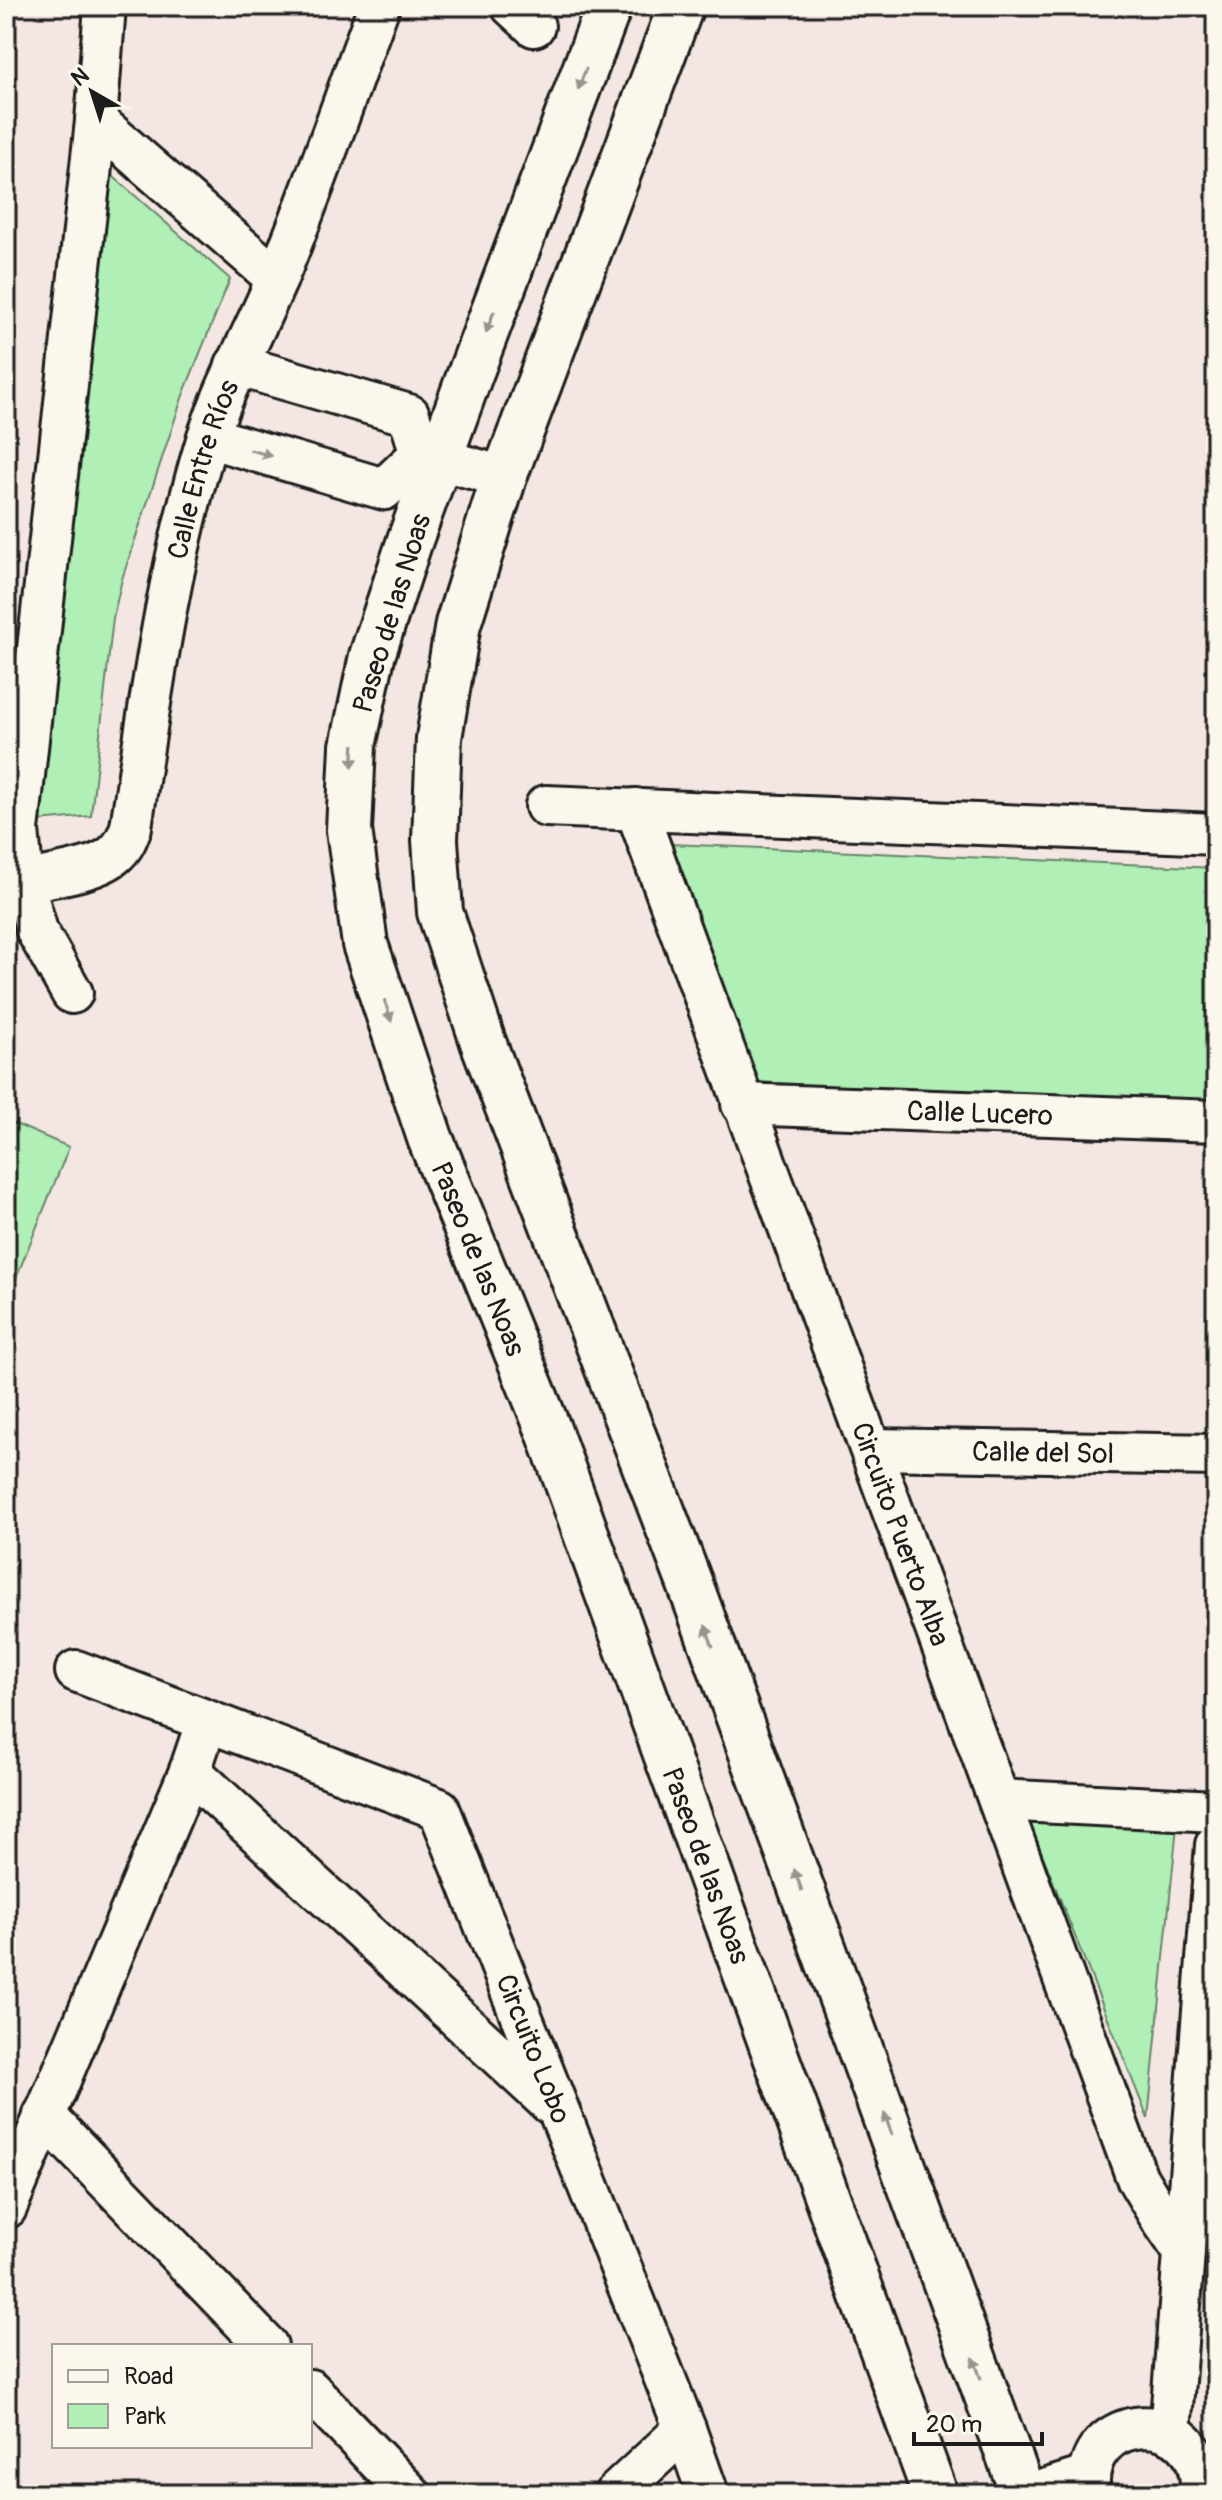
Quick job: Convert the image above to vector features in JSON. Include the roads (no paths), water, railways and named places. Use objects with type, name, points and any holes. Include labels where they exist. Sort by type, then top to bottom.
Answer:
[{"type":"street","points":[[72,993],[37,931],[23,882],[18,830],[96,121],[105,6]]},
{"type":"street","name":"Calle Entre Ríos","points":[[23,882],[97,865],[113,857],[125,844],[131,827],[166,602],[208,437],[236,365],[277,279],[379,6]]},
{"type":"street","name":"Paseo de las Noas","points":[[609,6],[469,377],[430,456],[410,540],[372,656],[353,746],[349,830],[365,944],[430,1138],[548,1429],[935,2494]]},
{"type":"street","points":[[681,6],[504,477],[458,624],[439,738],[435,840],[440,912],[483,1042],[690,1584],[1023,2494]]},
{"type":"street","points":[[96,121],[277,279]]},
{"type":"street","points":[[236,365],[409,415],[430,456],[504,477]]},
{"type":"street","points":[[409,415],[469,377]]},
{"type":"street","points":[[208,437],[384,489],[397,504],[410,540]]},
{"type":"street","points":[[384,489],[430,456]]},
{"type":"street","points":[[546,806],[1216,834]]},
{"type":"street","name":"Circuito Puerto Alba","points":[[636,809],[1137,2178],[1184,2252]]},
{"type":"street","name":"Calle Lucero","points":[[742,1104],[1216,1121]]},
{"type":"street","name":"Calle del Sol","points":[[871,1449],[1216,1455]]},
{"type":"street","name":"Circuito Lobo","points":[[76,1671],[439,1809],[708,2494]]},
{"type":"street","points":[[6,2208],[190,1771],[207,1721]]},
{"type":"street","points":[[190,1771],[560,2112]]},
{"type":"street","points":[[999,1800],[1216,1811]]},
{"type":"street","points":[[1170,2432],[1216,1845]]},
{"type":"street","points":[[44,2115],[265,2344]]},
{"type":"street","points":[[312,2392],[410,2494]]},
{"type":"street","points":[[1032,2494],[1090,2485],[1091,2465],[1101,2448],[1115,2435],[1152,2426],[1170,2432],[1187,2443],[1197,2459],[1202,2476],[1201,2494]]},
{"type":"street","points":[[615,2494],[685,2429]]}]
